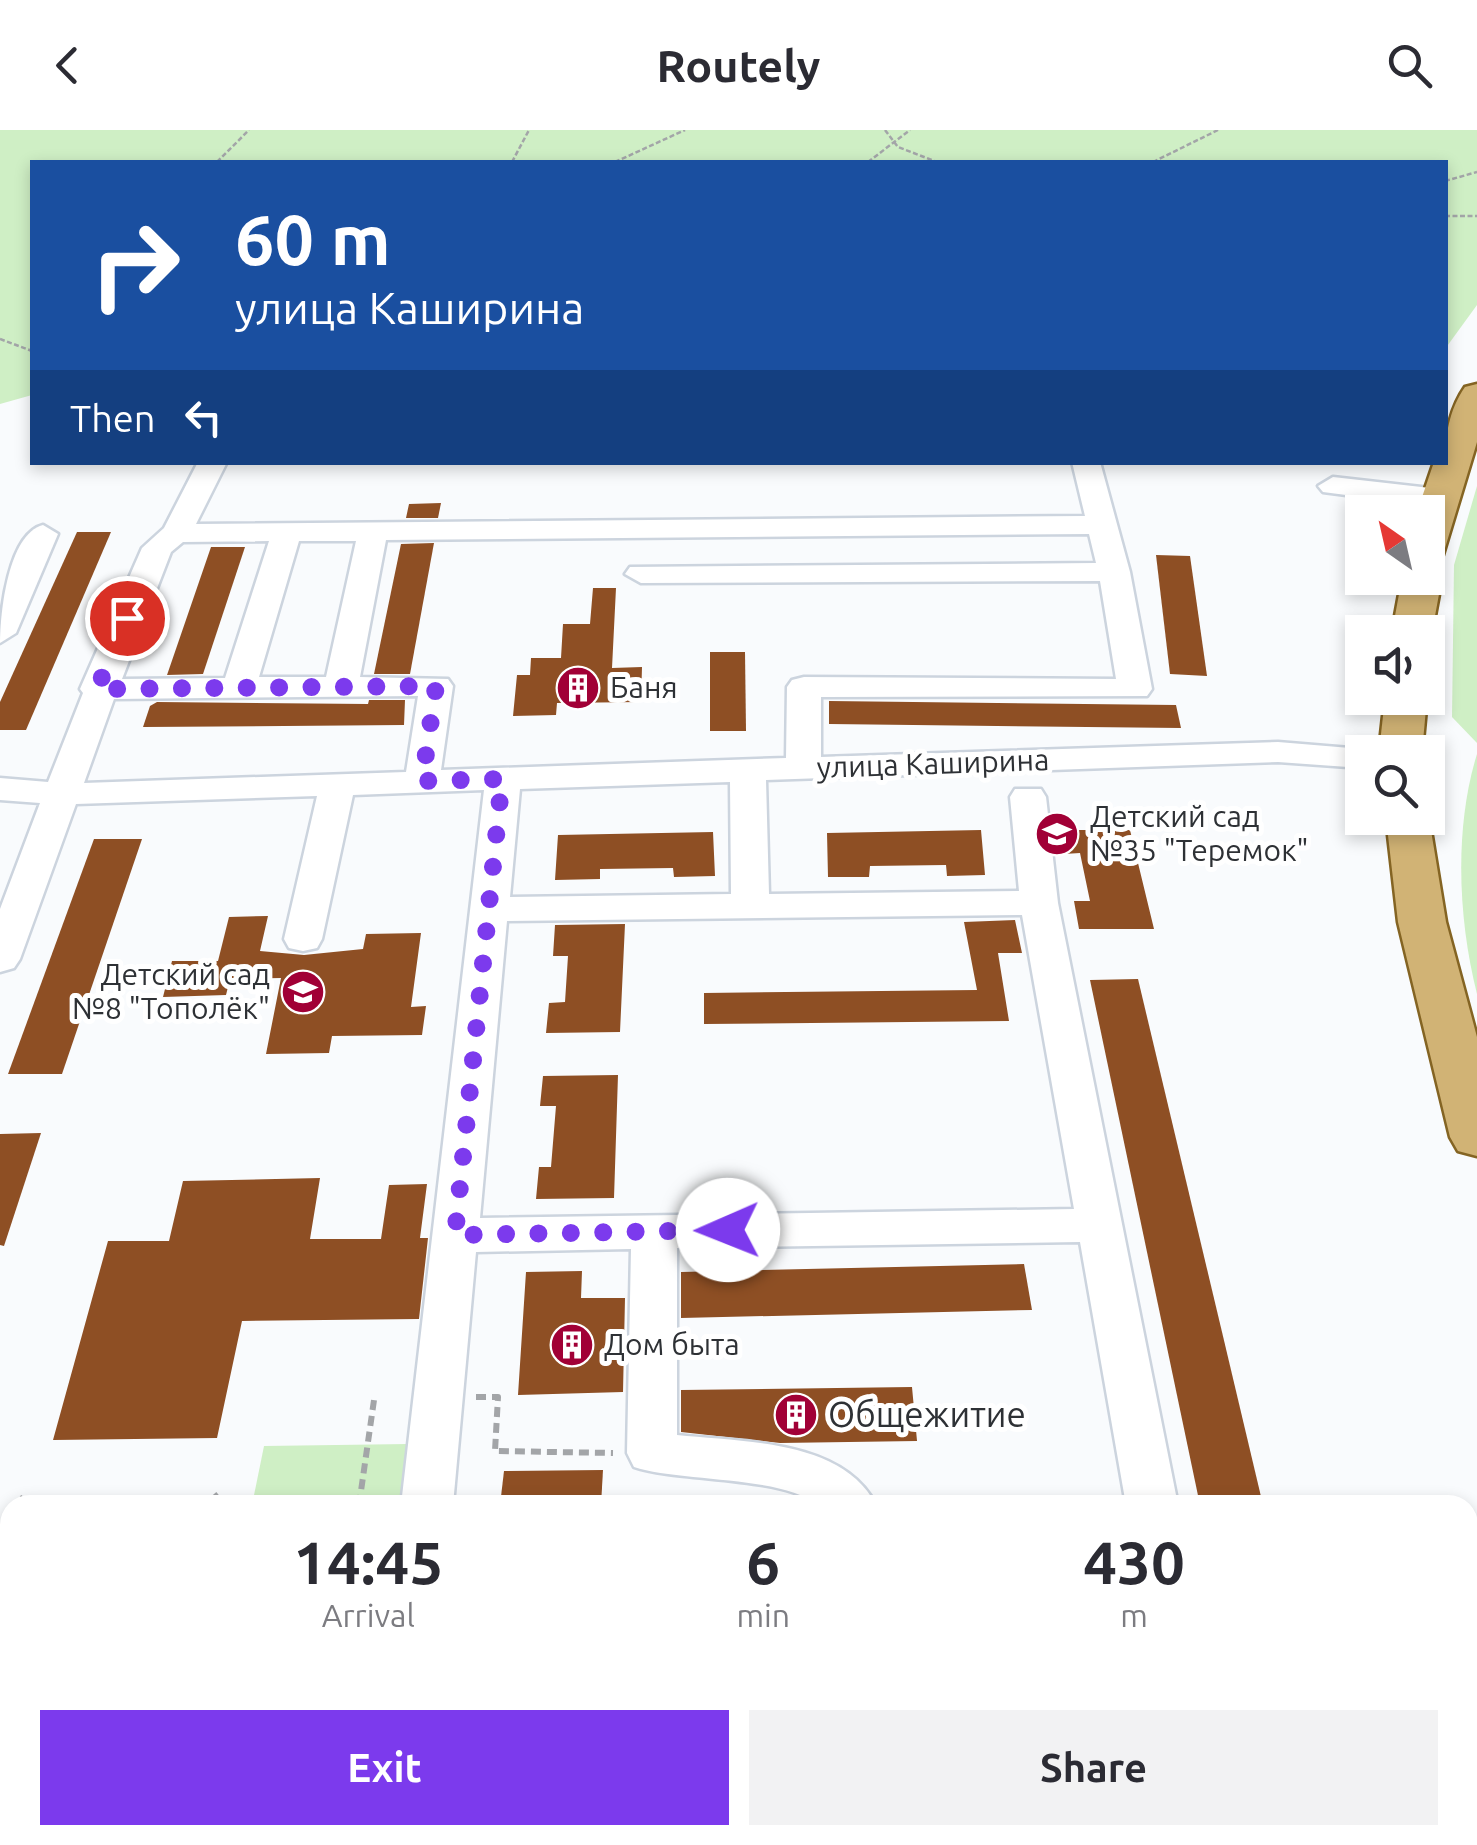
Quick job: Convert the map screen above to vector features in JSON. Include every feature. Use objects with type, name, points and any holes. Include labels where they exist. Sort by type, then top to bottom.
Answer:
[{"type":"main road","points":[[1440,495],[1477,394]]},
{"type":"main road","points":[[1411,835],[1422,922],[1477,1138]]},
{"type":"street","points":[[0,958],[64,794],[97,689],[157,548],[176,533],[210,465]]},
{"type":"street","points":[[802,768],[804,687],[1136,689],[1114,572],[1087,465]]},
{"type":"street","points":[[1333,486],[1412,495]]},
{"type":"street","points":[[176,533],[1102,525]]},
{"type":"street","points":[[340,687],[373,531]]},
{"type":"street","points":[[239,688],[287,532]]},
{"type":"street","points":[[0,633],[44,534]]},
{"type":"street","points":[[640,574],[1114,572]]},
{"type":"street","points":[[97,689],[436,686],[422,781]]},
{"type":"street","name":"улица Каширина","points":[[0,788],[64,794],[1278,752],[1345,756]]},
{"type":"street","points":[[748,769],[750,902]]},
{"type":"street","points":[[427,1495],[502,779]]},
{"type":"street","points":[[303,939],[338,783]]},
{"type":"street","name":"улица Каширина","points":[[1028,797],[1039,898],[1150,1495]]},
{"type":"street","points":[[489,909],[1039,898]]},
{"type":"street","points":[[455,1235],[1100,1225]]},
{"type":"street","points":[[654,1232],[652,1453],[761,1466],[825,1481],[840,1495]]},
{"type":"path","points":[[219,160],[249,130]]},
{"type":"path","points":[[513,160],[529,130]]},
{"type":"path","points":[[619,160],[686,130]]},
{"type":"path","points":[[885,130],[893,143],[932,160]]},
{"type":"path","points":[[871,160],[910,130]]},
{"type":"path","points":[[1156,160],[1218,130]]},
{"type":"path","points":[[1448,180],[1477,172]]},
{"type":"path","points":[[1448,216],[1477,216]]},
{"type":"path","points":[[0,340],[30,350]]},
{"type":"path","points":[[438,1398],[498,1397],[495,1450],[652,1453]]},
{"type":"path","points":[[360,1495],[374,1400]]},
{"type":"green space","points":[[0,130],[1477,130],[1477,305],[1448,345],[1448,160],[30,160],[30,396],[0,404]]},
{"type":"green space","points":[[1477,486],[1477,743],[1452,717],[1454,565]]},
{"type":"green space","points":[[1477,754],[1477,994],[1466,935],[1461,874],[1465,812]]},
{"type":"green space","points":[[408,1444],[421,1462],[417,1495],[254,1495],[264,1446]]},
{"type":"building","points":[[441,503],[438,518],[406,518],[409,504]]},
{"type":"building","points":[[77,532],[111,532],[26,730],[0,730],[0,702]]},
{"type":"building","points":[[434,543],[410,674],[374,674],[401,544]]},
{"type":"building","points":[[211,547],[245,547],[203,674],[167,675]]},
{"type":"building","points":[[1156,555],[1190,556],[1207,676],[1170,674]]},
{"type":"building","name":"Баня","points":[[593,588],[616,588],[612,668],[642,667],[641,702],[557,703],[556,715],[513,716],[517,675],[530,675],[531,658],[561,658],[563,624],[590,624]]},
{"type":"building","points":[[710,652],[745,652],[746,731],[710,731]]},
{"type":"building","points":[[369,700],[405,700],[404,725],[143,727],[150,706],[157,702],[368,704]]},
{"type":"building","points":[[829,701],[1176,705],[1181,728],[829,724]]},
{"type":"building","points":[[981,830],[985,875],[947,876],[946,865],[870,866],[869,877],[828,877],[827,833]]},
{"type":"building","points":[[1060,830],[1130,830],[1154,929],[1079,929],[1074,901],[1090,901],[1080,853],[1064,854]]},
{"type":"building","points":[[713,832],[715,876],[674,877],[673,868],[600,869],[600,879],[555,880],[558,835]]},
{"type":"building","points":[[94,839],[142,839],[62,1074],[8,1074]]},
{"type":"building","points":[[268,916],[260,951],[304,955],[363,949],[366,934],[421,933],[411,1007],[426,1006],[422,1035],[332,1036],[329,1053],[266,1054],[281,978],[230,979],[226,995],[163,997],[172,961],[218,961],[229,917]]},
{"type":"building","points":[[1015,920],[1022,953],[998,953],[1009,1021],[704,1024],[704,993],[977,990],[964,922]]},
{"type":"building","points":[[625,924],[620,1032],[546,1033],[549,1003],[565,1002],[568,956],[553,956],[555,925]]},
{"type":"building","points":[[1138,979],[1261,1495],[1198,1495],[1090,980]]},
{"type":"building","points":[[618,1075],[614,1198],[536,1199],[539,1167],[551,1167],[556,1106],[540,1106],[543,1076]]},
{"type":"building","points":[[41,1133],[4,1246],[0,1245],[0,1134]]},
{"type":"building","points":[[320,1178],[310,1239],[381,1239],[389,1185],[427,1184],[420,1238],[428,1238],[419,1319],[242,1321],[217,1438],[53,1440],[108,1241],[169,1241],[183,1181]]},
{"type":"building","points":[[1024,1264],[1032,1310],[681,1318],[681,1272]]},
{"type":"building","name":"Дом быта","points":[[582,1271],[581,1298],[625,1298],[623,1392],[518,1395],[526,1272]]},
{"type":"building","name":"Общежитие","points":[[912,1387],[917,1441],[780,1443],[681,1432],[681,1390]]},
{"type":"building","points":[[603,1470],[602,1495],[501,1495],[504,1471]]},
{"type":"place","name":"Баня","points":[[578,688]]},
{"type":"place","name":"Детский сад №35 \"Теремок\"","points":[[1057,834]]},
{"type":"place","name":"Детский сад №8 \"Тополёк\"","points":[[303,992]]},
{"type":"place","name":"Дом быта","points":[[572,1345]]},
{"type":"place","name":"Общежитие","points":[[796,1415]]},
{"type":"route","points":[[127,618],[97,689],[436,686],[422,781],[502,779],[455,1235],[728,1230]]}]
